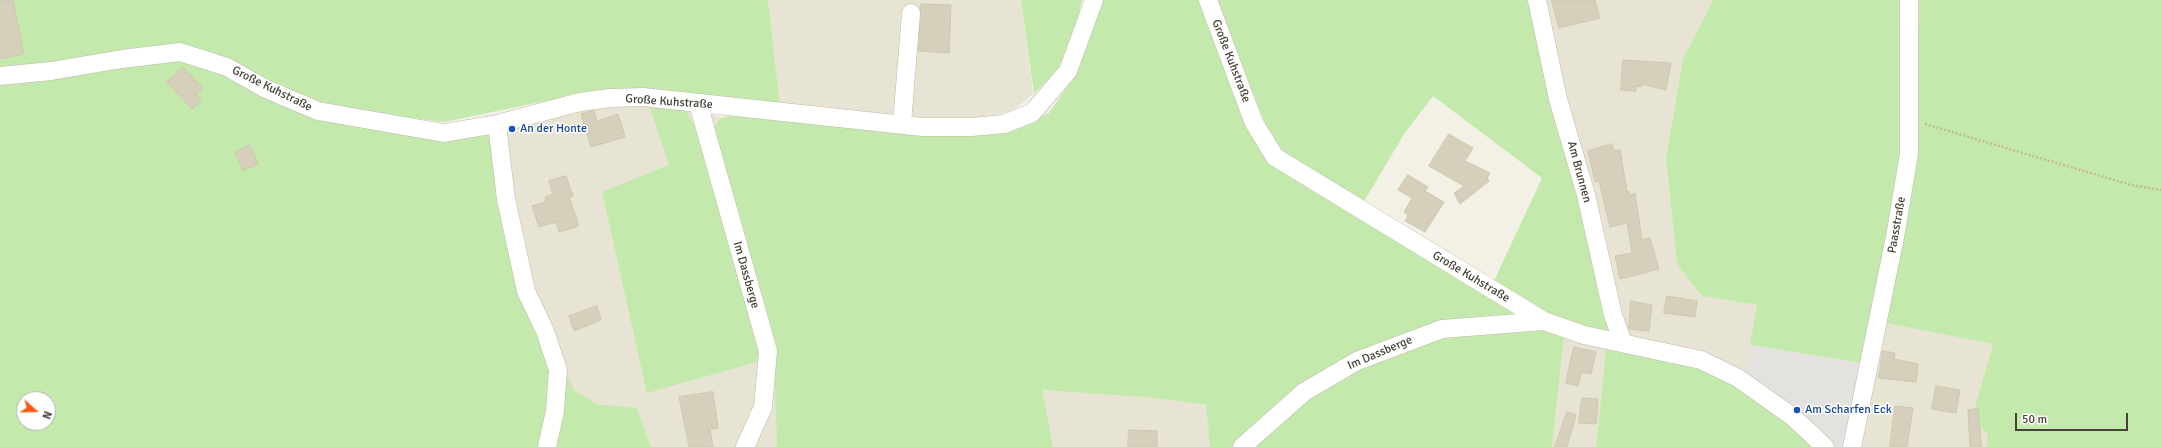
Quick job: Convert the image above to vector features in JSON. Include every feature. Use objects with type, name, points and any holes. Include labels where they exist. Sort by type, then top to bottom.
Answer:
[{"type":"street","name":"Große Kuhstraße","points":[[0,76],[50,71],[122,59],[180,52],[227,67],[264,88],[318,111],[444,133],[497,124],[580,102],[610,98],[643,97],[923,127],[971,127],[1004,124],[1032,113],[1068,72],[1094,0]]},
{"type":"street","name":"Große Kuhstraße","points":[[1208,0],[1254,123],[1274,158],[1544,321],[1584,335],[1701,360],[1738,378],[1793,417],[1826,447]]},
{"type":"street","name":"Am Brunnen","points":[[1537,0],[1558,99],[1586,195],[1614,315],[1623,343]]},
{"type":"street","name":"Paasstraße","points":[[1852,447],[1895,237],[1909,154],[1909,0]]},
{"type":"street","points":[[902,124],[911,14]]},
{"type":"street","name":"Im Dassberge","points":[[698,103],[768,350],[762,407],[745,447]]},
{"type":"street","points":[[497,124],[506,199],[526,291],[545,331],[558,370],[555,411],[547,447]]},
{"type":"street","name":"Im Dassberge","points":[[1242,447],[1304,392],[1357,361],[1442,329],[1544,321]]},
{"type":"path","points":[[1909,120],[2131,185],[2161,190]]},
{"type":"shaded area","points":[[768,0],[1021,0],[1033,94],[1011,112],[970,121],[926,119],[780,106]]},
{"type":"shaded area","points":[[1540,0],[1713,0],[1683,59],[1666,159],[1677,264],[1703,296],[1757,305],[1746,376],[1705,352],[1627,337]]},
{"type":"shaded area","points":[[645,105],[697,109],[721,118],[710,131],[775,349],[777,447],[651,447],[637,408],[597,404],[574,390],[527,288],[503,132],[583,107]]},
{"type":"shaded area","points":[[1886,323],[1993,344],[1972,417],[1988,435],[1988,447],[1859,447]]},
{"type":"shaded area","points":[[1564,336],[1606,348],[1596,447],[1552,447]]},
{"type":"shaded area","points":[[1750,345],[1860,363],[1844,447],[1835,447],[1774,394],[1746,376]]},
{"type":"shaded area","points":[[1041,390],[1156,398],[1206,405],[1210,447],[1053,447]]},
{"type":"green space","points":[[0,0],[768,0],[780,106],[584,93],[444,122],[324,107],[329,121],[494,132],[541,335],[535,338],[541,336],[560,358],[574,390],[597,404],[637,408],[651,447],[0,447]]},
{"type":"green space","points":[[1021,0],[1082,0],[1076,26],[1059,67],[1034,94]]},
{"type":"green space","points":[[1100,0],[1200,0],[1252,136],[1518,312],[1517,318],[1357,355],[1236,447],[1210,447],[1206,405],[1156,398],[1042,390],[1053,447],[777,447],[774,355],[710,131],[721,118],[734,115],[1015,129],[1049,113],[1076,74]]},
{"type":"green space","points":[[1215,0],[1533,0],[1614,336],[1543,311],[1494,281],[1542,178],[1433,96],[1404,134],[1363,203],[1274,145]]},
{"type":"green space","points":[[1713,0],[1902,0],[1903,158],[1860,363],[1750,345],[1757,305],[1702,296],[1677,264],[1666,159],[1683,59]]},
{"type":"green space","points":[[1919,0],[2161,0],[2161,447],[1987,447],[1988,435],[1972,417],[1993,344],[1886,323],[1915,149]]},
{"type":"green space","points":[[649,105],[685,109],[694,125],[764,360],[647,393],[602,192],[669,165]]},
{"type":"green space","points":[[1530,326],[1564,336],[1552,447],[1252,447],[1305,397],[1356,367],[1427,338]]},
{"type":"green space","points":[[1606,348],[1634,352],[1717,373],[1775,413],[1813,447],[1596,447]]},
{"type":"building","points":[[0,0],[13,0],[24,54],[0,59]]},
{"type":"building","points":[[1552,0],[1595,0],[1600,18],[1559,28]]},
{"type":"building","points":[[921,4],[951,5],[949,53],[919,51]]},
{"type":"building","points":[[1623,60],[1671,63],[1666,90],[1641,84],[1641,87],[1636,86],[1636,91],[1621,90]]},
{"type":"building","points":[[183,67],[203,88],[196,95],[201,101],[192,109],[167,82]]},
{"type":"building","points":[[594,111],[597,121],[618,114],[625,137],[591,147],[581,114]]},
{"type":"building","points":[[1449,134],[1473,148],[1465,161],[1490,173],[1487,178],[1489,181],[1460,204],[1454,193],[1464,186],[1429,166]]},
{"type":"building","points":[[1612,144],[1614,151],[1620,150],[1627,191],[1629,191],[1630,195],[1635,193],[1642,240],[1650,238],[1659,269],[1620,279],[1615,256],[1632,253],[1627,223],[1610,227],[1599,181],[1595,182],[1588,151]]},
{"type":"building","points":[[250,145],[258,164],[243,171],[235,152]]},
{"type":"building","points":[[1408,175],[1428,187],[1425,191],[1444,202],[1425,232],[1405,221],[1408,215],[1404,212],[1412,198],[1398,190]]},
{"type":"building","points":[[566,176],[573,196],[569,197],[579,226],[559,232],[556,222],[539,227],[532,206],[546,202],[545,197],[553,194],[549,181]]},
{"type":"building","points":[[1667,296],[1697,301],[1695,317],[1664,313]]},
{"type":"building","points":[[1631,301],[1652,305],[1649,331],[1629,329]]},
{"type":"building","points":[[597,306],[601,320],[574,331],[569,316]]},
{"type":"building","points":[[1574,347],[1596,352],[1591,374],[1582,372],[1578,386],[1566,383]]},
{"type":"building","points":[[1883,351],[1895,353],[1894,359],[1918,364],[1916,382],[1879,378]]},
{"type":"building","points":[[1936,386],[1960,390],[1956,413],[1932,409]]},
{"type":"building","points":[[713,392],[718,428],[710,429],[713,447],[689,447],[679,397]]},
{"type":"building","points":[[1582,398],[1598,399],[1596,424],[1579,423]]},
{"type":"building","points":[[1895,406],[1913,408],[1907,447],[1890,447]]},
{"type":"building","points":[[1978,409],[1982,447],[1970,447],[1968,410]]},
{"type":"building","points":[[1567,412],[1576,415],[1567,447],[1555,447]]},
{"type":"building","points":[[1129,430],[1157,431],[1157,447],[1128,447]]},
{"type":"place","name":"An der Honte","points":[[512,129]]},
{"type":"place","name":"Am Scharfen Eck","points":[[1797,410]]}]
